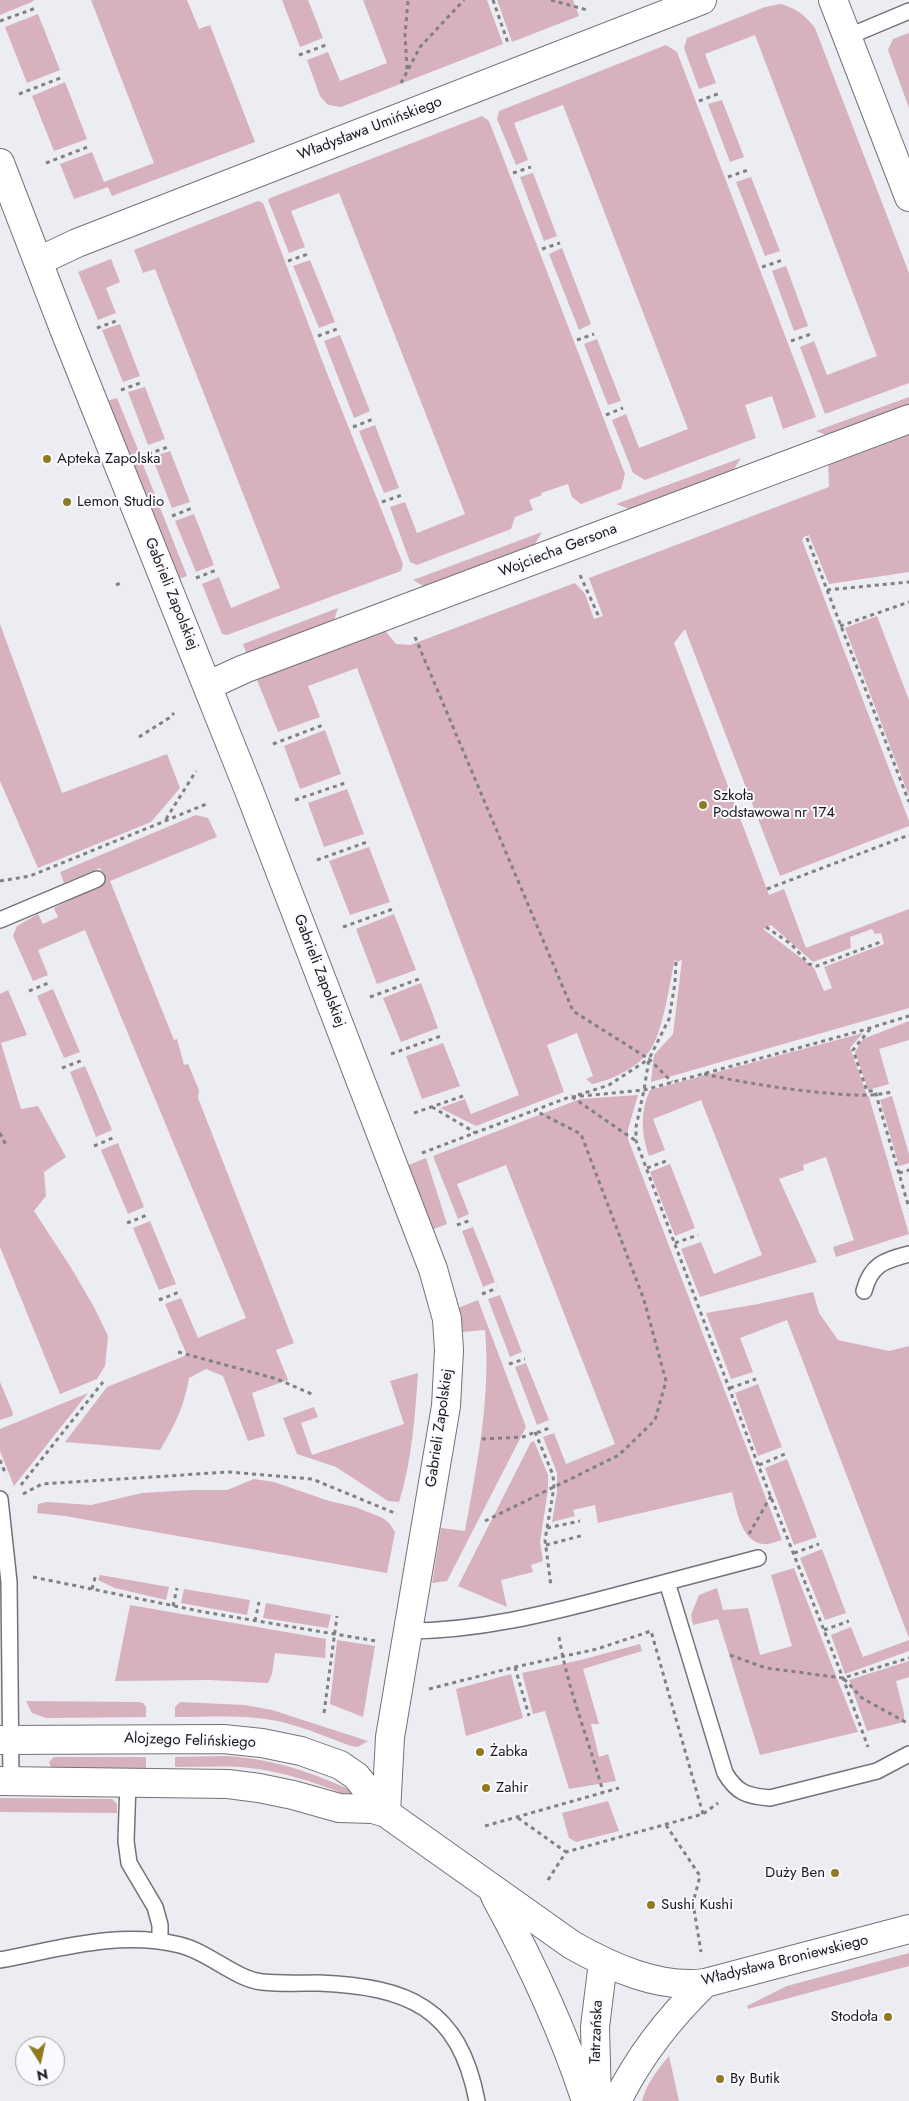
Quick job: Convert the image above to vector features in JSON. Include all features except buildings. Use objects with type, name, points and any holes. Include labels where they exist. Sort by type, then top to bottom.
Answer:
[{"type":"street","name":"Władysława Umińskiego","points":[[39,260],[702,0]]},
{"type":"street","points":[[832,0],[909,198]]},
{"type":"street","name":"Gabrieli Zapolskiej","points":[[0,163],[64,329],[207,686],[433,1269],[447,1327],[449,1350],[446,1406],[426,1524],[396,1636],[388,1748],[386,1813]]},
{"type":"street","name":"Wojciecha Gersona","points":[[207,686],[244,669],[403,611],[909,419]]},
{"type":"street","name":"Alojzego Felińskiego","points":[[6,1740],[223,1739],[262,1743],[301,1751],[340,1765],[356,1776],[386,1813],[544,1926],[603,1962]]},
{"type":"street","name":"Alojzego Felińskiego","points":[[6,1781],[236,1785],[293,1795],[339,1808],[372,1809],[386,1813]]},
{"type":"street","points":[[491,1888],[522,1944],[554,2015],[586,2101]]},
{"type":"street","name":"Władysława Broniewskiego","points":[[603,1962],[659,1980],[694,1984],[705,1983],[909,1929]]},
{"type":"street","name":"Tatrzańska","points":[[597,2101],[595,2027],[603,1962]]},
{"type":"street","points":[[617,2101],[631,2074],[649,2048],[705,1983]]},
{"type":"lane","points":[[847,36],[909,11]]},
{"type":"lane","points":[[0,920],[98,878]]},
{"type":"lane","points":[[864,1291],[875,1268],[892,1259],[909,1254]]},
{"type":"lane","points":[[0,1499],[9,1582],[6,1781]]},
{"type":"lane","points":[[396,1636],[506,1622],[758,1558]]},
{"type":"lane","points":[[667,1582],[725,1772],[738,1790],[752,1796],[770,1798],[876,1771],[909,1754]]},
{"type":"lane","points":[[128,1782],[126,1840],[129,1863],[155,1907],[160,1925],[160,1942]]},
{"type":"lane","points":[[0,1960],[85,1942],[118,1939],[160,1942],[181,1945],[212,1958],[233,1972],[260,1982],[322,1984],[384,1990],[416,2002],[440,2020],[453,2035],[463,2052],[473,2080],[477,2101]]},
{"type":"path","points":[[407,71],[405,35],[408,0]]},
{"type":"path","points":[[397,90],[420,47],[464,0]]},
{"type":"path","points":[[493,0],[510,48]]},
{"type":"path","points":[[551,0],[588,11]]},
{"type":"path","points":[[0,21],[36,8]]},
{"type":"path","points":[[299,55],[326,45]]},
{"type":"path","points":[[19,94],[63,77]]},
{"type":"path","points":[[699,101],[720,93]]},
{"type":"path","points":[[46,163],[90,146]]},
{"type":"path","points":[[513,173],[530,167]]},
{"type":"path","points":[[728,177],[748,170]]},
{"type":"path","points":[[542,249],[560,243]]},
{"type":"path","points":[[288,261],[308,254]]},
{"type":"path","points":[[762,267],[783,260]]},
{"type":"path","points":[[97,328],[118,320]]},
{"type":"path","points":[[318,336],[337,329]]},
{"type":"path","points":[[577,340],[594,334]]},
{"type":"path","points":[[791,341],[811,334]]},
{"type":"path","points":[[121,391],[143,382]]},
{"type":"path","points":[[606,415],[623,408]]},
{"type":"path","points":[[353,427],[372,419]]},
{"type":"path","points":[[146,455],[168,446]]},
{"type":"path","points":[[382,502],[402,495]]},
{"type":"path","points":[[170,517],[192,508]]},
{"type":"path","points":[[807,538],[909,802]]},
{"type":"path","points":[[568,547],[600,617]]},
{"type":"path","points":[[193,580],[216,570]]},
{"type":"path","points":[[116,584],[123,582]]},
{"type":"path","points":[[826,590],[909,582]]},
{"type":"path","points":[[840,626],[909,602]]},
{"type":"path","points":[[403,611],[573,1012],[649,1059],[672,1082]]},
{"type":"path","points":[[139,737],[169,718],[174,712]]},
{"type":"path","points":[[273,744],[323,725]]},
{"type":"path","points":[[165,820],[196,771]]},
{"type":"path","points":[[295,800],[345,784]]},
{"type":"path","points":[[0,881],[30,876],[209,803]]},
{"type":"path","points":[[767,890],[909,835]]},
{"type":"path","points":[[318,860],[367,842]]},
{"type":"path","points":[[343,927],[392,909]]},
{"type":"path","points":[[766,927],[791,944],[809,964],[817,966],[883,941]]},
{"type":"path","points":[[676,962],[675,983],[669,1019],[649,1059],[636,1127],[636,1141],[759,1465],[843,1678],[876,1771]]},
{"type":"path","points":[[370,997],[419,978]]},
{"type":"path","points":[[29,991],[51,982]]},
{"type":"path","points":[[572,1097],[644,1090],[909,1016]]},
{"type":"path","points":[[870,1028],[853,1050],[867,1091],[875,1091],[909,1208]]},
{"type":"path","points":[[392,1054],[441,1036]]},
{"type":"path","points":[[393,1165],[534,1110],[609,1085],[649,1059]]},
{"type":"path","points":[[62,1068],[83,1060]]},
{"type":"path","points":[[704,1074],[754,1085],[836,1094],[876,1096],[891,1092]]},
{"type":"path","points":[[414,1113],[464,1096]]},
{"type":"path","points":[[572,1097],[636,1141]]},
{"type":"path","points":[[431,1106],[476,1133]]},
{"type":"path","points":[[485,1521],[619,1455],[655,1420],[666,1381],[644,1300],[581,1134],[534,1110]]},
{"type":"path","points":[[0,1133],[6,1145]]},
{"type":"path","points":[[94,1146],[115,1137]]},
{"type":"path","points":[[647,1168],[669,1160]]},
{"type":"path","points":[[899,1172],[909,1170]]},
{"type":"path","points":[[127,1223],[148,1215]]},
{"type":"path","points":[[456,1225],[471,1220]]},
{"type":"path","points":[[675,1243],[698,1235]]},
{"type":"path","points":[[482,1294],[498,1288]]},
{"type":"path","points":[[159,1300],[179,1292]]},
{"type":"path","points":[[178,1352],[277,1379],[314,1395]]},
{"type":"path","points":[[509,1364],[525,1359]]},
{"type":"path","points":[[730,1388],[756,1379]]},
{"type":"path","points":[[19,1486],[103,1382]]},
{"type":"path","points":[[482,1439],[523,1437],[551,1427]]},
{"type":"path","points":[[534,1432],[553,1475],[554,1487],[546,1545],[562,1658],[571,1696],[593,1755],[603,1792]]},
{"type":"path","points":[[759,1465],[785,1454]]},
{"type":"path","points":[[0,1499],[14,1500],[42,1484],[229,1472],[312,1480],[405,1518],[426,1524]]},
{"type":"path","points":[[547,1528],[580,1521]]},
{"type":"path","points":[[546,1545],[584,1535]]},
{"type":"path","points":[[794,1553],[819,1544]]},
{"type":"path","points":[[92,1589],[96,1574]]},
{"type":"path","points":[[27,1576],[173,1606],[333,1634],[396,1636]]},
{"type":"path","points":[[173,1606],[177,1588]]},
{"type":"path","points":[[255,1621],[259,1602]]},
{"type":"path","points":[[324,1713],[336,1616]]},
{"type":"path","points":[[824,1630],[849,1621]]},
{"type":"path","points":[[426,1689],[597,1649],[651,1631],[703,1814]]},
{"type":"path","points":[[730,1656],[766,1668],[843,1678],[909,1658]]},
{"type":"path","points":[[515,1667],[529,1716]]},
{"type":"path","points":[[843,1678],[862,1698],[909,1724]]},
{"type":"path","points":[[485,1826],[618,1788]]},
{"type":"path","points":[[548,1880],[566,1852],[703,1814],[738,1790]]},
{"type":"path","points":[[517,1817],[566,1852]]},
{"type":"path","points":[[666,1825],[700,1876],[693,1903],[701,1952]]},
{"type":"shaded area","points":[[0,0],[33,0],[34,1],[0,15]]},
{"type":"shaded area","points":[[91,0],[187,0],[199,29],[210,25],[255,142],[112,196],[108,187],[74,199],[60,164],[92,152],[104,182],[154,163]]},
{"type":"shaded area","points":[[282,0],[308,0],[323,38],[300,47]]},
{"type":"shaded area","points":[[363,0],[487,0],[503,44],[341,107],[328,105],[320,96],[307,60],[328,52],[340,81],[387,63]]},
{"type":"shaded area","points":[[497,0],[573,0],[579,16],[512,42]]},
{"type":"shaded area","points":[[781,4],[800,13],[815,28],[909,273],[909,383],[825,414],[800,347],[814,341],[827,375],[877,356],[755,35],[705,54],[716,83],[699,89],[684,48],[687,38],[765,7]]},
{"type":"shaded area","points":[[38,14],[60,70],[27,83],[5,27]]},
{"type":"shaded area","points":[[909,33],[909,108],[888,50],[893,39]]},
{"type":"shaded area","points":[[666,45],[677,52],[816,417],[783,429],[772,396],[745,405],[756,438],[645,480],[633,473],[612,420],[626,414],[639,448],[688,429],[563,105],[514,123],[528,160],[516,165],[497,119],[499,111]]},
{"type":"shaded area","points":[[65,82],[87,139],[54,151],[32,96]]},
{"type":"shaded area","points":[[722,100],[744,157],[730,162],[708,104]]},
{"type":"shaded area","points":[[482,116],[489,121],[625,474],[621,489],[581,504],[572,497],[568,484],[541,493],[542,495],[529,500],[533,510],[515,517],[511,529],[417,565],[410,562],[390,507],[405,502],[417,533],[465,514],[339,193],[291,211],[305,247],[289,253],[268,200]]},
{"type":"shaded area","points":[[533,173],[557,236],[544,241],[520,177]]},
{"type":"shaded area","points":[[751,177],[780,251],[765,256],[736,182]]},
{"type":"shaded area","points":[[258,201],[263,203],[323,363],[403,564],[401,571],[227,635],[222,634],[202,584],[219,577],[231,608],[280,588],[155,269],[143,273],[134,250]]},
{"type":"shaded area","points":[[562,248],[591,324],[579,330],[549,254]]},
{"type":"shaded area","points":[[111,259],[120,282],[106,288],[116,313],[98,320],[78,272]]},
{"type":"shaded area","points":[[310,260],[335,322],[319,328],[293,266]]},
{"type":"shaded area","points":[[786,266],[808,326],[794,331],[772,271]]},
{"type":"shaded area","points":[[120,324],[140,376],[123,382],[102,330]]},
{"type":"shaded area","points":[[340,335],[370,411],[354,418],[324,341]]},
{"type":"shaded area","points":[[597,339],[621,401],[608,405],[584,344]]},
{"type":"shaded area","points":[[145,387],[165,439],[148,445],[128,392]]},
{"type":"shaded area","points":[[909,397],[909,408],[829,436],[816,431]]},
{"type":"shaded area","points":[[117,398],[139,452],[128,456],[107,401]]},
{"type":"shaded area","points":[[375,425],[399,488],[384,493],[359,431]]},
{"type":"shaded area","name":"Szkoła Podstawowa nr 174","points":[[909,429],[909,572],[829,584],[809,535],[802,540],[909,821],[909,826],[780,876],[685,629],[674,643],[769,895],[784,889],[806,948],[909,909],[909,1008],[651,1082],[654,1055],[673,1034],[682,960],[676,962],[675,959],[663,1018],[656,1040],[640,1062],[616,1076],[592,1084],[586,1079],[593,1076],[577,1033],[547,1045],[564,1092],[476,1126],[440,1108],[465,1099],[471,1114],[519,1095],[357,668],[308,686],[320,717],[278,732],[255,675],[382,627],[396,644],[410,645],[575,583],[585,594],[594,619],[603,616],[589,578],[829,487],[828,459]],"holes":[[[771,925],[813,962],[851,948],[850,937],[872,929],[875,934],[881,933],[884,944],[824,967],[832,988],[824,991],[814,968],[763,929]]]},
{"type":"shaded area","points":[[170,451],[190,502],[172,508],[152,457]]},
{"type":"shaded area","points":[[741,458],[731,474],[632,510],[616,504]]},
{"type":"shaded area","points":[[142,462],[187,576],[176,580],[132,466]]},
{"type":"shaded area","points":[[194,514],[214,565],[196,572],[175,521]]},
{"type":"shaded area","points":[[542,532],[532,549],[425,587],[413,580]]},
{"type":"shaded area","points":[[338,608],[333,623],[247,656],[243,644]]},
{"type":"shaded area","points":[[877,616],[909,700],[909,796],[845,628]]},
{"type":"shaded area","points":[[0,624],[62,793],[167,754],[180,788],[151,822],[38,868],[0,781]]},
{"type":"shaded area","points":[[325,730],[341,774],[300,789],[284,746]]},
{"type":"shaded area","points":[[347,789],[364,834],[324,847],[308,803]]},
{"type":"shaded area","points":[[196,815],[208,818],[217,837],[110,881],[174,1040],[177,1039],[184,1065],[188,1064],[199,1090],[198,1098],[294,1343],[276,1350],[288,1380],[252,1393],[265,1436],[248,1441],[223,1376],[206,1369],[189,1378],[178,1416],[160,1450],[65,1442],[107,1387],[187,1355],[165,1304],[181,1298],[198,1338],[246,1318],[85,930],[38,950],[48,975],[33,981],[13,936],[17,926],[38,914],[43,924],[58,917],[54,908],[106,882],[100,868],[64,883],[60,872]]},
{"type":"shaded area","points":[[369,847],[390,902],[350,915],[329,861]]},
{"type":"shaded area","points":[[394,914],[416,970],[377,984],[356,929]]},
{"type":"shaded area","points":[[421,983],[438,1028],[401,1042],[383,998]]},
{"type":"shaded area","points":[[53,989],[80,1052],[64,1058],[37,996]]},
{"type":"shaded area","points":[[8,990],[27,1035],[1,1043],[21,1109],[38,1106],[66,1157],[44,1172],[46,1196],[34,1211],[70,1266],[94,1307],[108,1336],[105,1366],[97,1379],[60,1394],[0,1247],[0,994]]},
{"type":"shaded area","points":[[909,1021],[909,1040],[879,1049],[889,1084],[868,1090],[855,1052],[863,1039]]},
{"type":"shaded area","points":[[863,1033],[850,1048],[869,1097],[909,1234],[836,1257],[833,1247],[854,1240],[826,1157],[803,1165],[804,1170],[779,1179],[817,1262],[700,1297],[681,1249],[701,1242],[714,1274],[762,1255],[701,1100],[653,1119],[665,1150],[649,1156],[644,1139],[643,1114],[650,1090]]},
{"type":"shaded area","points":[[443,1043],[460,1086],[422,1099],[406,1056]]},
{"type":"shaded area","points":[[85,1066],[112,1130],[96,1137],[70,1072]]},
{"type":"shaded area","points":[[638,1095],[628,1129],[628,1139],[782,1540],[763,1544],[749,1537],[741,1523],[732,1492],[598,1523],[595,1505],[573,1510],[575,1516],[552,1522],[557,1492],[557,1473],[543,1437],[554,1433],[566,1464],[615,1444],[506,1165],[457,1184],[469,1214],[458,1219],[433,1156],[580,1099]]},
{"type":"shaded area","points":[[892,1096],[909,1154],[909,1163],[899,1166],[880,1100]]},
{"type":"shaded area","points":[[118,1143],[144,1207],[128,1214],[101,1150]]},
{"type":"shaded area","points":[[426,1158],[447,1224],[431,1230],[406,1166]]},
{"type":"shaded area","points":[[670,1164],[695,1228],[675,1236],[650,1172]]},
{"type":"shaded area","points":[[150,1221],[176,1284],[159,1290],[133,1228]]},
{"type":"shaded area","points":[[473,1227],[495,1282],[483,1287],[462,1231]]},
{"type":"shaded area","points":[[813,1292],[819,1313],[838,1340],[889,1351],[909,1346],[909,1638],[787,1320],[740,1338],[753,1372],[731,1379],[706,1313]]},
{"type":"shaded area","points":[[500,1295],[522,1352],[510,1357],[488,1299]]},
{"type":"shaded area","points":[[478,1300],[526,1427],[447,1581],[432,1583],[441,1528],[465,1531],[478,1456],[486,1381],[485,1330],[462,1332],[458,1308]]},
{"type":"shaded area","points":[[526,1363],[549,1420],[537,1425],[515,1367]]},
{"type":"shaded area","points":[[418,1373],[410,1455],[399,1502],[388,1501],[336,1467],[297,1454],[283,1418],[314,1407],[318,1417],[301,1423],[312,1455],[404,1424],[390,1381]]},
{"type":"shaded area","points":[[0,1382],[13,1413],[12,1416],[0,1420]]},
{"type":"shaded area","points":[[758,1384],[782,1447],[758,1456],[735,1393]]},
{"type":"shaded area","points":[[88,1393],[14,1486],[0,1451],[0,1429]]},
{"type":"shaded area","points":[[534,1441],[548,1475],[548,1490],[540,1542],[543,1561],[531,1565],[533,1572],[501,1580],[507,1607],[458,1586],[531,1442]]},
{"type":"shaded area","points":[[787,1459],[817,1537],[794,1545],[765,1468]]},
{"type":"shaded area","points":[[254,1479],[274,1482],[329,1501],[355,1507],[383,1518],[395,1532],[387,1573],[65,1516],[37,1513],[38,1504],[47,1502],[91,1505],[142,1493],[227,1490]]},
{"type":"shaded area","points":[[822,1549],[846,1613],[825,1620],[800,1558]]},
{"type":"shaded area","points":[[794,1568],[858,1732],[760,1755],[718,1619],[693,1625],[691,1615],[699,1595],[717,1588],[723,1610],[748,1608],[760,1655],[792,1646],[771,1575]]},
{"type":"shaded area","points":[[100,1575],[169,1587],[166,1600],[115,1588],[98,1580]]},
{"type":"shaded area","points":[[184,1589],[250,1600],[247,1615],[181,1603]]},
{"type":"shaded area","points":[[266,1603],[331,1615],[328,1628],[263,1618]]},
{"type":"shaded area","points":[[130,1605],[326,1639],[325,1658],[275,1653],[272,1674],[268,1683],[209,1680],[115,1681]]},
{"type":"shaded area","points":[[851,1627],[863,1657],[909,1640],[909,1651],[845,1674],[831,1635]]},
{"type":"shaded area","points":[[337,1640],[375,1646],[363,1717],[330,1704]]},
{"type":"shaded area","points":[[640,1644],[642,1651],[583,1669],[599,1724],[591,1724],[599,1757],[608,1754],[616,1781],[569,1789],[545,1711],[533,1714],[522,1673]]},
{"type":"shaded area","points":[[909,1661],[909,1677],[896,1681],[904,1713],[904,1722],[867,1731],[849,1680]]},
{"type":"shaded area","points":[[511,1674],[523,1718],[466,1736],[456,1689]]},
{"type":"shaded area","points":[[26,1701],[138,1702],[143,1703],[146,1707],[146,1717],[46,1718],[32,1713]]},
{"type":"shaded area","points":[[180,1702],[245,1705],[272,1710],[368,1741],[358,1747],[351,1746],[291,1724],[269,1719],[229,1716],[175,1717],[175,1707]]},
{"type":"shaded area","points":[[226,1756],[264,1761],[300,1770],[335,1783],[369,1799],[367,1804],[306,1780],[258,1769],[241,1767],[175,1767],[175,1757]]},
{"type":"shaded area","points":[[54,1757],[146,1757],[146,1768],[54,1768],[51,1767],[49,1762]]},
{"type":"shaded area","points":[[0,1798],[112,1799],[117,1804],[117,1813],[0,1812]]},
{"type":"shaded area","points":[[608,1801],[619,1831],[576,1842],[569,1838],[562,1813]]},
{"type":"shaded area","points":[[909,1953],[909,1966],[748,2009],[747,2006],[787,1986]]},
{"type":"shaded area","points":[[669,2056],[679,2101],[642,2101],[653,2077]]},
{"type":"place","name":"Apteka Zapolska","points":[[47,459]]},
{"type":"place","name":"Lemon Studio","points":[[67,502]]},
{"type":"place","name":"Szkoła Podstawowa nr 174","points":[[703,805]]},
{"type":"place","name":"Żabka","points":[[480,1752]]},
{"type":"place","name":"Zahir","points":[[486,1788]]},
{"type":"place","name":"Duży Ben","points":[[835,1873]]},
{"type":"place","name":"Sushi Kushi","points":[[651,1905]]},
{"type":"place","name":"Stodoła","points":[[888,2017]]},
{"type":"place","name":"By Butik","points":[[720,2079]]}]
